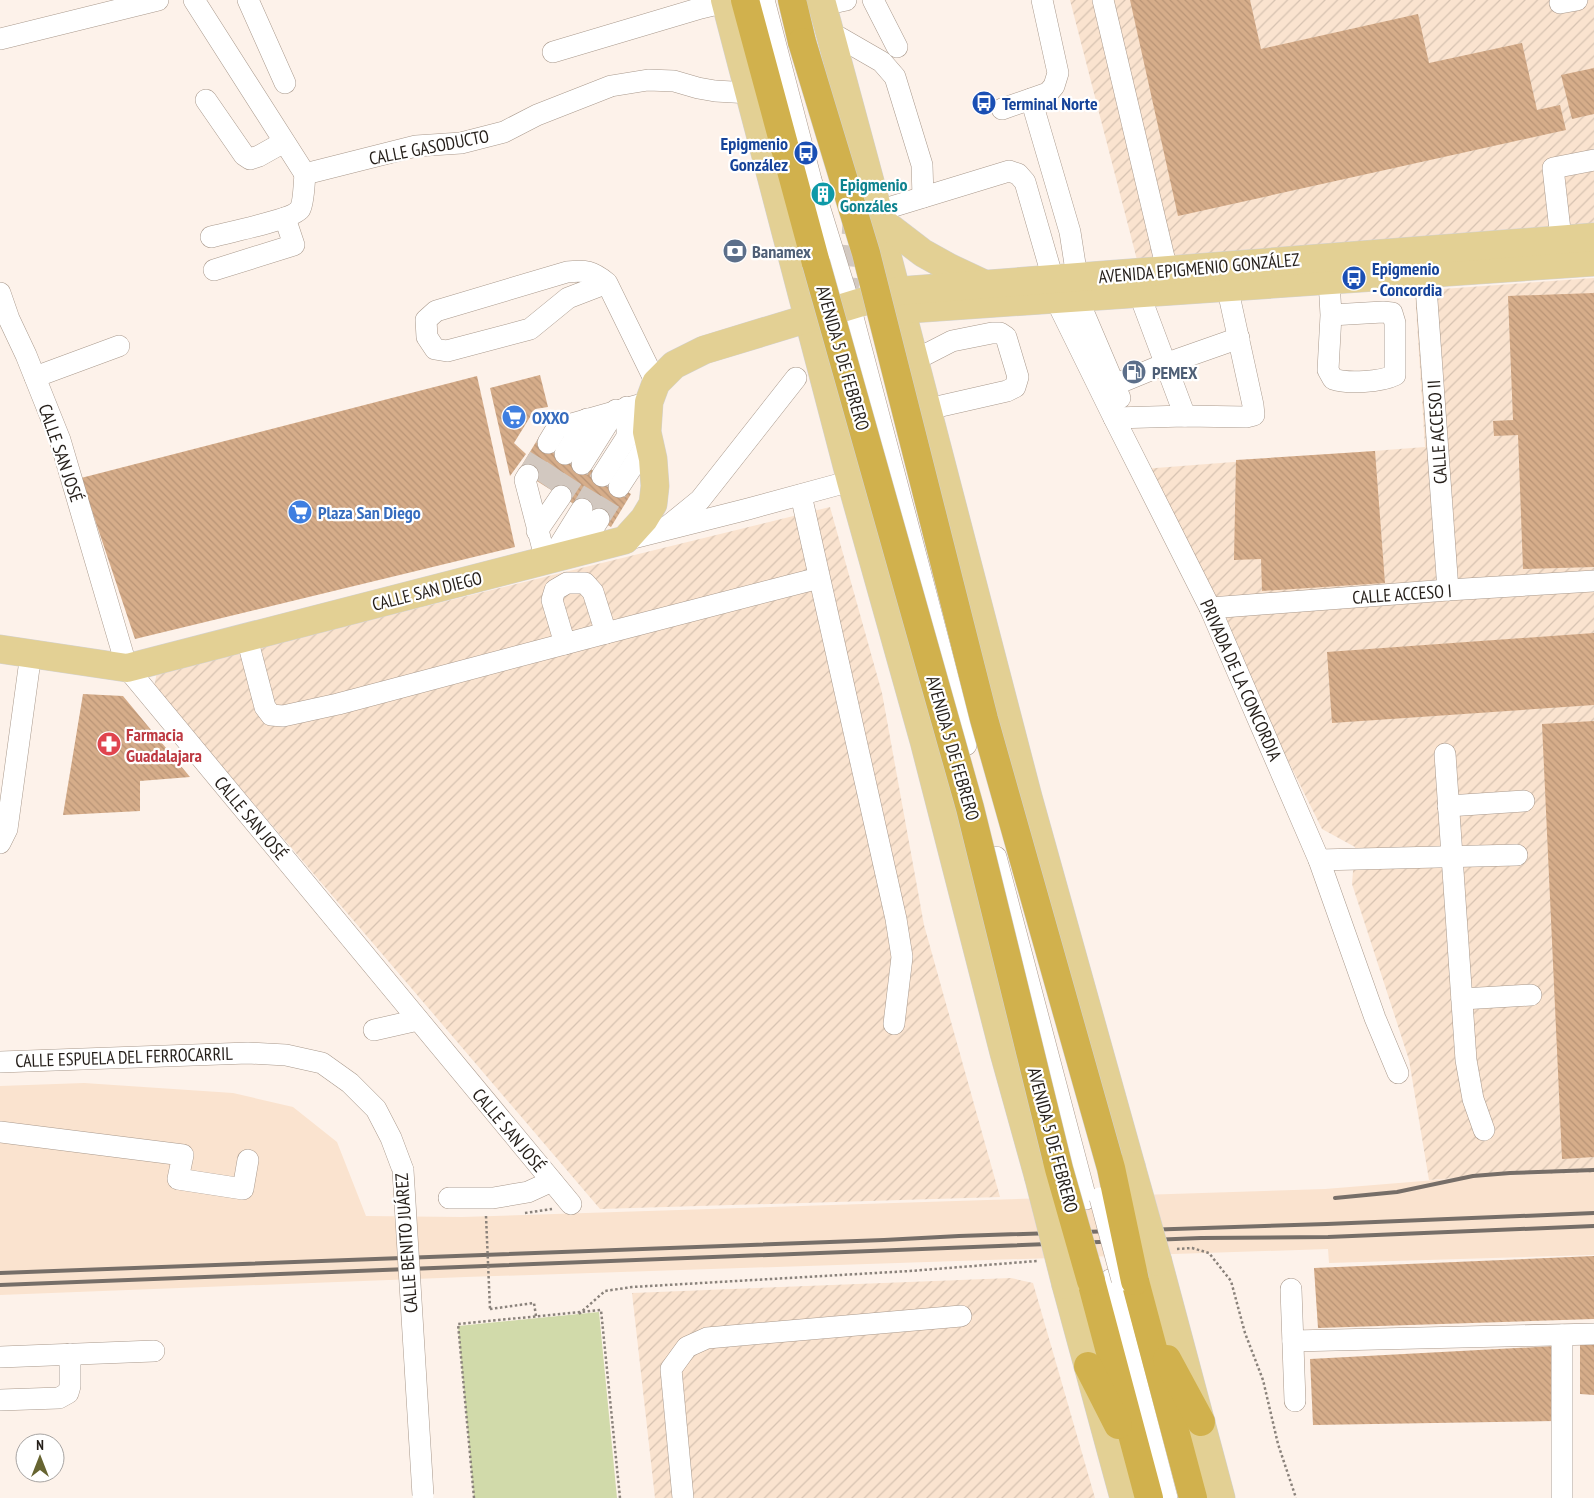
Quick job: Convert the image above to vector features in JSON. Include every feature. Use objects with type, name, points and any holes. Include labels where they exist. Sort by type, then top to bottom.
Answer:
[{"type":"highway","name":"AVENIDA 5 DE FEBRERO","points":[[792,0],[802,42],[866,253],[984,719],[1111,1168],[1105,1281]]},
{"type":"highway","name":"AVENIDA 5 DE FEBRERO","points":[[732,1],[758,45],[816,262],[970,808],[1059,1169],[1105,1281],[1146,1485]]},
{"type":"highway","name":"AVENIDA 5 DE FEBRERO","points":[[1105,1281],[1144,1316],[1193,1498]]},
{"type":"highway","points":[[1144,1316],[1200,1422]]},
{"type":"highway","points":[[1088,1366],[1146,1485]]},
{"type":"main road","name":"AVENIDA 5 DE FEBRERO","points":[[732,1],[750,93],[1038,1175],[1105,1281],[1088,1366],[1124,1498]]},
{"type":"main road","points":[[825,1],[830,32],[1028,797],[1164,1283],[1218,1486]]},
{"type":"main road","points":[[879,216],[923,253],[950,268],[984,291]]},
{"type":"main road","name":"AVENIDA EPIGMENIO GONZÁLEZ","points":[[930,298],[984,291],[1065,288],[1139,293],[1329,280],[1561,239],[1594,237]]},
{"type":"main road","name":"AVENIDA EPIGMENIO GONZÁLEZ","points":[[637,401],[674,365],[704,350],[763,332],[811,327],[900,300],[1065,288],[1167,270],[1423,262],[1594,262]]},
{"type":"main road","points":[[625,540],[644,519],[653,504],[654,459],[638,439],[647,432],[637,401]]},
{"type":"main road","name":"CALLE SAN DIEGO","points":[[0,648],[127,668],[625,540]]},
{"type":"street","points":[[0,40],[158,0]]},
{"type":"street","points":[[194,0],[305,174],[302,206],[299,212],[285,218],[211,237]]},
{"type":"street","points":[[248,0],[285,82]]},
{"type":"street","points":[[764,0],[811,180],[857,313]]},
{"type":"street","points":[[778,0],[857,313],[1093,1199],[1105,1281],[1167,1498]]},
{"type":"street","points":[[873,0],[897,47]]},
{"type":"street","points":[[1002,109],[1048,93],[1054,86],[1058,73],[1042,0]]},
{"type":"street","points":[[1103,0],[1167,270]]},
{"type":"street","points":[[553,52],[701,8],[732,1]]},
{"type":"street","points":[[825,1],[844,136]]},
{"type":"street","points":[[830,32],[882,62],[895,77],[922,165],[922,197]]},
{"type":"street","name":"CALLE GASODUCTO","points":[[305,174],[416,146],[461,143],[504,132],[537,115],[611,86],[657,80],[674,81],[715,91],[750,93]]},
{"type":"street","points":[[1031,99],[1070,232],[1065,288]]},
{"type":"street","points":[[206,100],[244,156],[250,158],[259,156],[284,142]]},
{"type":"street","points":[[1561,239],[1553,168],[1594,160]]},
{"type":"street","points":[[879,216],[922,197],[1009,171],[1018,174],[1024,182],[1065,288],[1114,385],[1121,418],[1246,417],[1254,414],[1254,405],[1227,286]]},
{"type":"street","points":[[214,270],[294,245],[285,218]]},
{"type":"street","points":[[984,291],[1423,262]]},
{"type":"street","name":"CALLE ACCESO II","points":[[1423,262],[1448,590]]},
{"type":"street","points":[[607,283],[568,298],[530,328],[447,351],[435,349],[427,337],[426,320],[436,310],[567,272],[582,270],[594,273],[607,283],[637,401]]},
{"type":"street","points":[[1329,280],[1331,315]]},
{"type":"street","name":"PRIVADA DE LA CONCORDIA","points":[[1065,288],[1121,418],[1210,608],[1320,860],[1375,1018],[1398,1073]]},
{"type":"street","name":"CALLE SAN JOSÉ","points":[[0,293],[4,320],[35,377],[60,440],[127,668],[570,1204]]},
{"type":"street","points":[[1139,293],[1185,416]]},
{"type":"street","points":[[915,360],[952,341],[1000,333],[1006,337],[1018,377],[1015,387],[1007,391],[928,409]]},
{"type":"street","points":[[1114,385],[1239,338]]},
{"type":"street","points":[[35,377],[120,346]]},
{"type":"street","points":[[662,531],[700,500],[796,378]]},
{"type":"street","points":[[637,401],[565,453],[587,419],[637,401]]},
{"type":"street","points":[[617,478],[638,439]]},
{"type":"street","points":[[855,446],[895,606],[924,741]]},
{"type":"street","points":[[537,531],[544,485],[525,480],[537,531],[548,560],[590,514],[578,552]]},
{"type":"street","name":"CALLE SAN DIEGO","points":[[625,540],[852,481]]},
{"type":"street","points":[[801,495],[896,919],[902,957],[894,1024]]},
{"type":"street","points":[[247,638],[265,707],[271,715],[283,716],[338,704],[819,578]]},
{"type":"street","name":"CALLE ACCESO I","points":[[1210,608],[1594,581]]},
{"type":"street","points":[[566,644],[552,600],[555,590],[567,584],[585,583],[593,592],[606,633]]},
{"type":"street","points":[[0,844],[7,830],[32,653]]},
{"type":"street","points":[[1445,754],[1466,1060],[1473,1098],[1484,1130]]},
{"type":"street","points":[[1448,806],[1524,802]]},
{"type":"street","points":[[1320,860],[1517,855]]},
{"type":"street","points":[[1462,999],[1530,995]]},
{"type":"street","points":[[374,1030],[418,1020]]},
{"type":"street","name":"CALLE ESPUELA DEL FERROCARRIL","points":[[0,1062],[248,1053]]},
{"type":"street","name":"CALLE BENITO JUÁREZ","points":[[248,1053],[286,1055],[322,1063],[350,1083],[376,1109],[391,1138],[402,1170],[423,1496]]},
{"type":"street","points":[[0,1132],[183,1155],[178,1179],[243,1189],[248,1160]]},
{"type":"street","points":[[449,1198],[493,1198],[528,1192],[552,1181]]},
{"type":"street","points":[[1105,1281],[1178,1498]]},
{"type":"street","points":[[1291,1289],[1295,1402]]},
{"type":"street","points":[[684,1498],[671,1369],[687,1347],[707,1338],[961,1316]]},
{"type":"street","points":[[1293,1341],[1594,1334]]},
{"type":"street","points":[[1562,1335],[1562,1498]]},
{"type":"street","points":[[0,1357],[154,1351]]},
{"type":"street","points":[[0,1400],[59,1398],[68,1393],[70,1386],[70,1354]]},
{"type":"street","points":[[1218,1486],[1234,1498]]},
{"type":"path","points":[[486,1216],[490,1309],[534,1303],[536,1316]]},
{"type":"path","points":[[1172,1250],[1192,1248],[1210,1253],[1231,1280],[1245,1333],[1263,1380],[1278,1444],[1296,1498]]},
{"type":"path","points":[[580,1313],[605,1291],[632,1287],[910,1271],[1046,1260]]},
{"type":"path","points":[[474,1498],[458,1324],[602,1310],[620,1498]]},
{"type":"shaded area","points":[[1070,0],[1594,0],[1594,226],[1137,260]]},
{"type":"shaded area","points":[[1594,278],[1594,1173],[1497,1175],[1429,1180],[1409,1060],[1352,884],[1355,847],[1322,829],[1143,469],[1425,447],[1415,291]]},
{"type":"shaded area","points":[[830,507],[882,693],[924,925],[1000,1197],[600,1209],[154,687],[157,672]]},
{"type":"shaded area","points":[[84,1083],[233,1093],[293,1107],[337,1142],[366,1216],[462,1217],[1325,1189],[1497,1175],[1594,1173],[1594,1255],[1329,1263],[1328,1249],[466,1277],[0,1295],[0,1086]]},
{"type":"shaded area","points":[[1011,1278],[1033,1283],[1095,1498],[655,1498],[632,1293]]},
{"type":"green space","points":[[599,1312],[617,1498],[474,1498],[458,1326]]},
{"type":"building","points":[[1130,0],[1250,0],[1261,49],[1418,14],[1429,63],[1522,43],[1537,110],[1560,105],[1566,130],[1178,216]]},
{"type":"building","points":[[1594,68],[1594,114],[1572,119],[1561,75]]},
{"type":"building","points":[[1594,293],[1594,567],[1523,569],[1518,435],[1494,436],[1493,421],[1513,420],[1508,296]]},
{"type":"building","points":[[540,375],[548,407],[535,409],[514,443],[526,454],[510,476],[490,388]]},
{"type":"building","name":"Plaza San Diego","points":[[477,376],[515,547],[135,639],[81,478]]},
{"type":"building","points":[[539,437],[631,494],[611,527],[519,470]]},
{"type":"building","points":[[1375,451],[1385,583],[1262,591],[1261,559],[1234,560],[1236,460]]},
{"type":"building","points":[[1594,633],[1594,705],[1332,723],[1327,652]]},
{"type":"building","points":[[83,694],[123,696],[190,777],[140,781],[140,811],[63,815]]},
{"type":"building","points":[[1594,721],[1594,1157],[1562,1159],[1542,724]]},
{"type":"building","points":[[1594,1256],[1594,1319],[1318,1328],[1314,1268]]},
{"type":"building","points":[[1580,1344],[1594,1344],[1594,1395],[1580,1394]]},
{"type":"building","points":[[1555,1346],[1556,1421],[1313,1425],[1310,1359]]},
{"type":"tunnel","points":[[846,298],[853,224]]},
{"type":"tunnel","points":[[528,475],[548,443]]},
{"type":"tunnel","points":[[544,485],[565,454]]},
{"type":"tunnel","points":[[561,496],[582,464]]},
{"type":"tunnel","points":[[582,509],[602,476]]},
{"type":"tunnel","points":[[599,519],[619,487]]},
{"type":"railway","points":[[1335,1198],[1397,1192],[1473,1176],[1594,1170]]},
{"type":"railway","points":[[0,1273],[1594,1213]]},
{"type":"railway","points":[[0,1285],[1201,1238],[1328,1237],[1594,1226]]},
{"type":"place","name":"Terminal Norte","points":[[984,103]]},
{"type":"place","name":"Epigmenio González","points":[[806,153]]},
{"type":"place","name":"Epigmenio Gonzáles","points":[[823,194]]},
{"type":"place","name":"Banamex","points":[[735,251]]},
{"type":"place","name":"Epigmenio - Concordia","points":[[1354,278]]},
{"type":"place","name":"PEMEX","points":[[1134,372]]},
{"type":"place","name":"OXXO","points":[[514,417]]},
{"type":"place","name":"Plaza San Diego","points":[[300,512]]},
{"type":"place","name":"Farmacia Guadalajara","points":[[109,744]]}]
